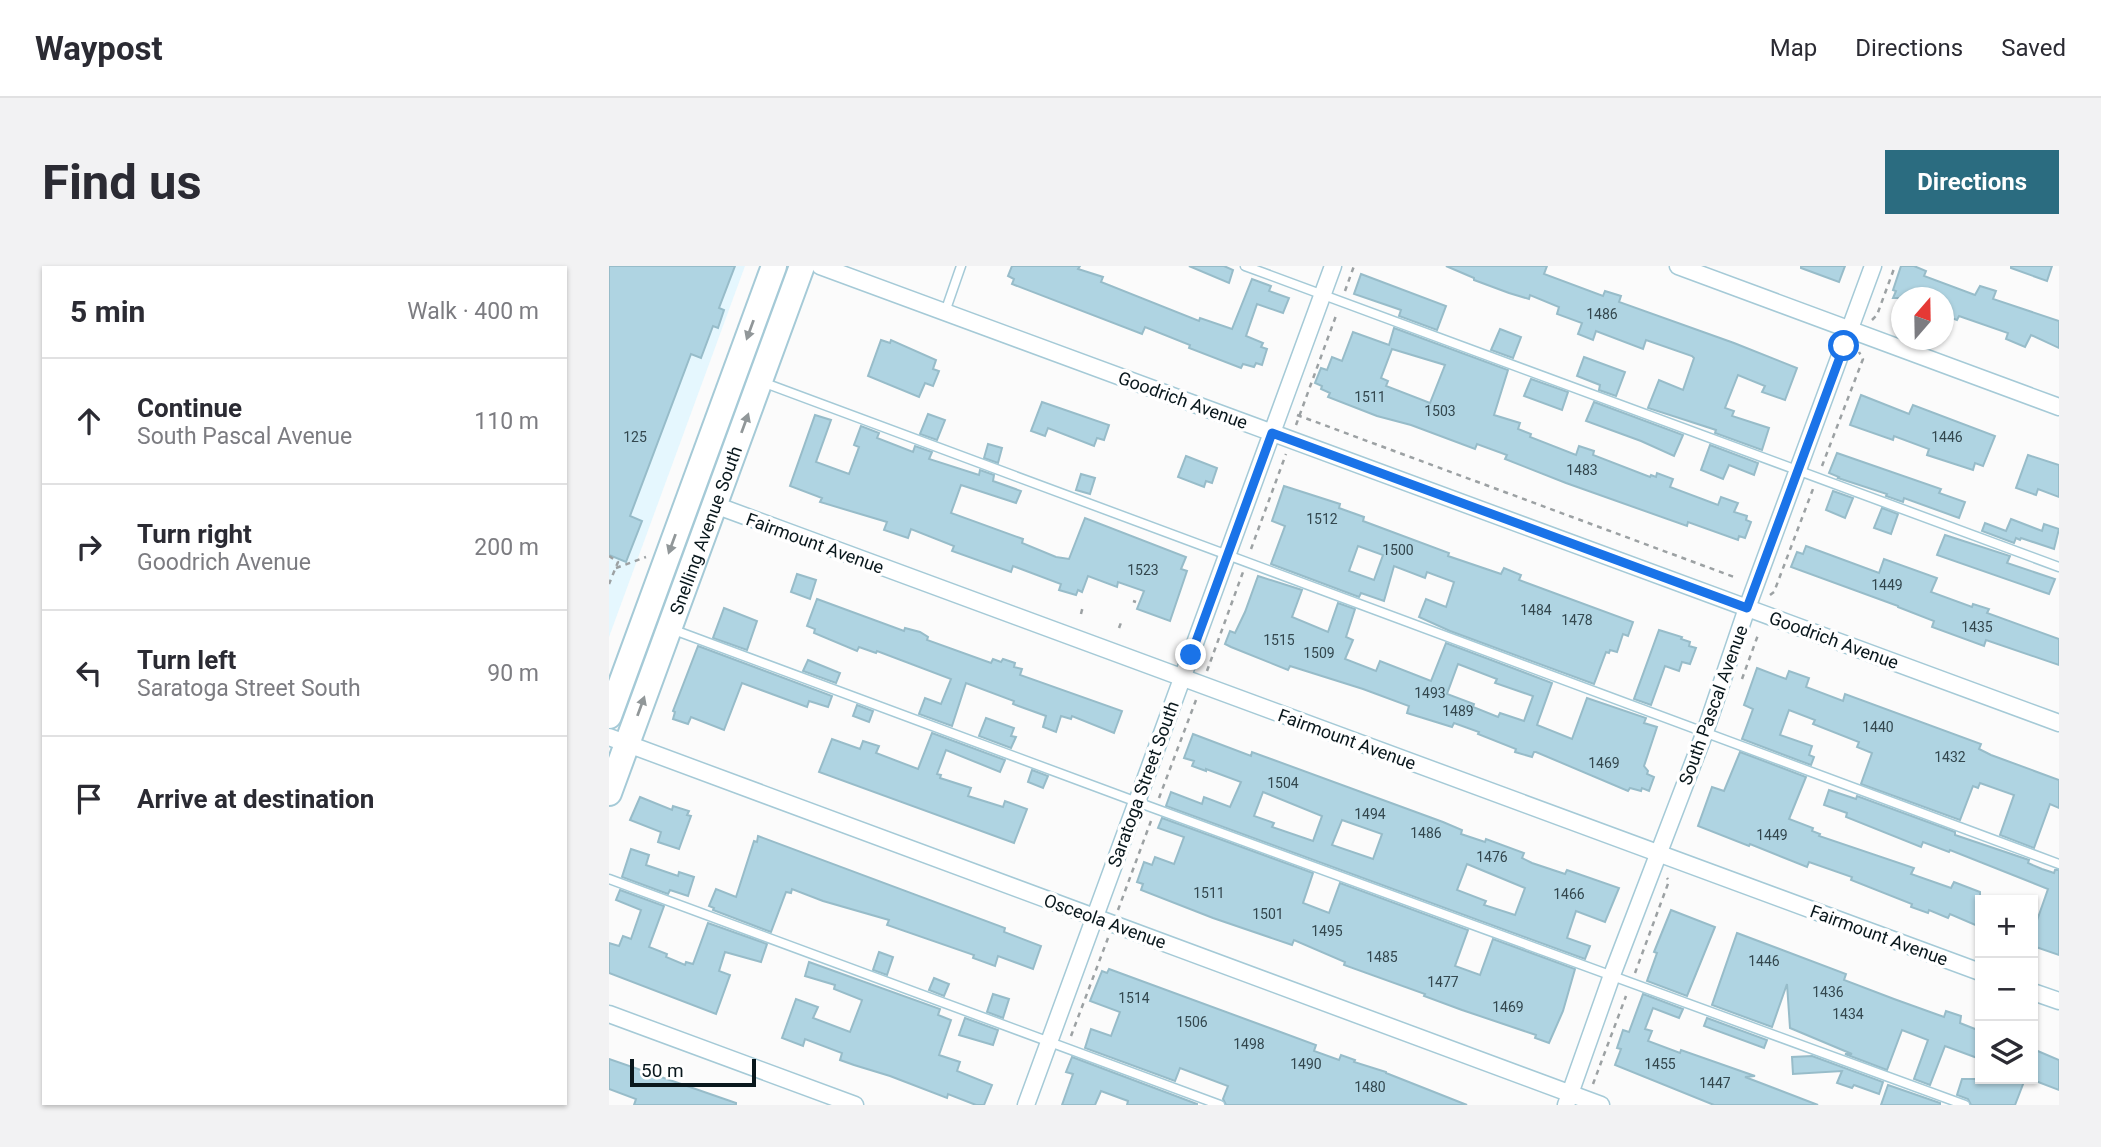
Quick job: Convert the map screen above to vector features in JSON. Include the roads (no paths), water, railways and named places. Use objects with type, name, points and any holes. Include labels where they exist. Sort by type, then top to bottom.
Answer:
[{"type":"main road","name":"Snelling Avenue South","points":[[609,716],[774,266]]},
{"type":"main road","name":"Snelling Avenue South","points":[[609,793],[618,741],[670,628],[802,266]]},
{"type":"street","name":"Goodrich Avenue","points":[[820,266],[2059,723]]},
{"type":"street","name":"Saratoga Street South","points":[[1026,1105],[1333,266]]},
{"type":"street","points":[[1678,266],[2059,407]]},
{"type":"street","name":"South Pascal Avenue","points":[[1568,1099],[1612,975],[1705,732],[1747,608],[1873,266]]},
{"type":"street","name":"Fairmount Avenue","points":[[715,505],[1975,970]]},
{"type":"street","name":"Osceola Avenue","points":[[618,741],[1095,917],[1568,1099],[1601,1105]]},
{"type":"street","points":[[2038,994],[2059,1001]]},
{"type":"street","points":[[609,1014],[855,1105]]},
{"type":"lane","points":[[944,312],[961,266]]},
{"type":"lane","points":[[1245,266],[2059,567]]},
{"type":"lane","points":[[760,382],[2059,864]]},
{"type":"lane","points":[[670,628],[1965,1105]]},
{"type":"lane","points":[[609,879],[1220,1105]]}]
